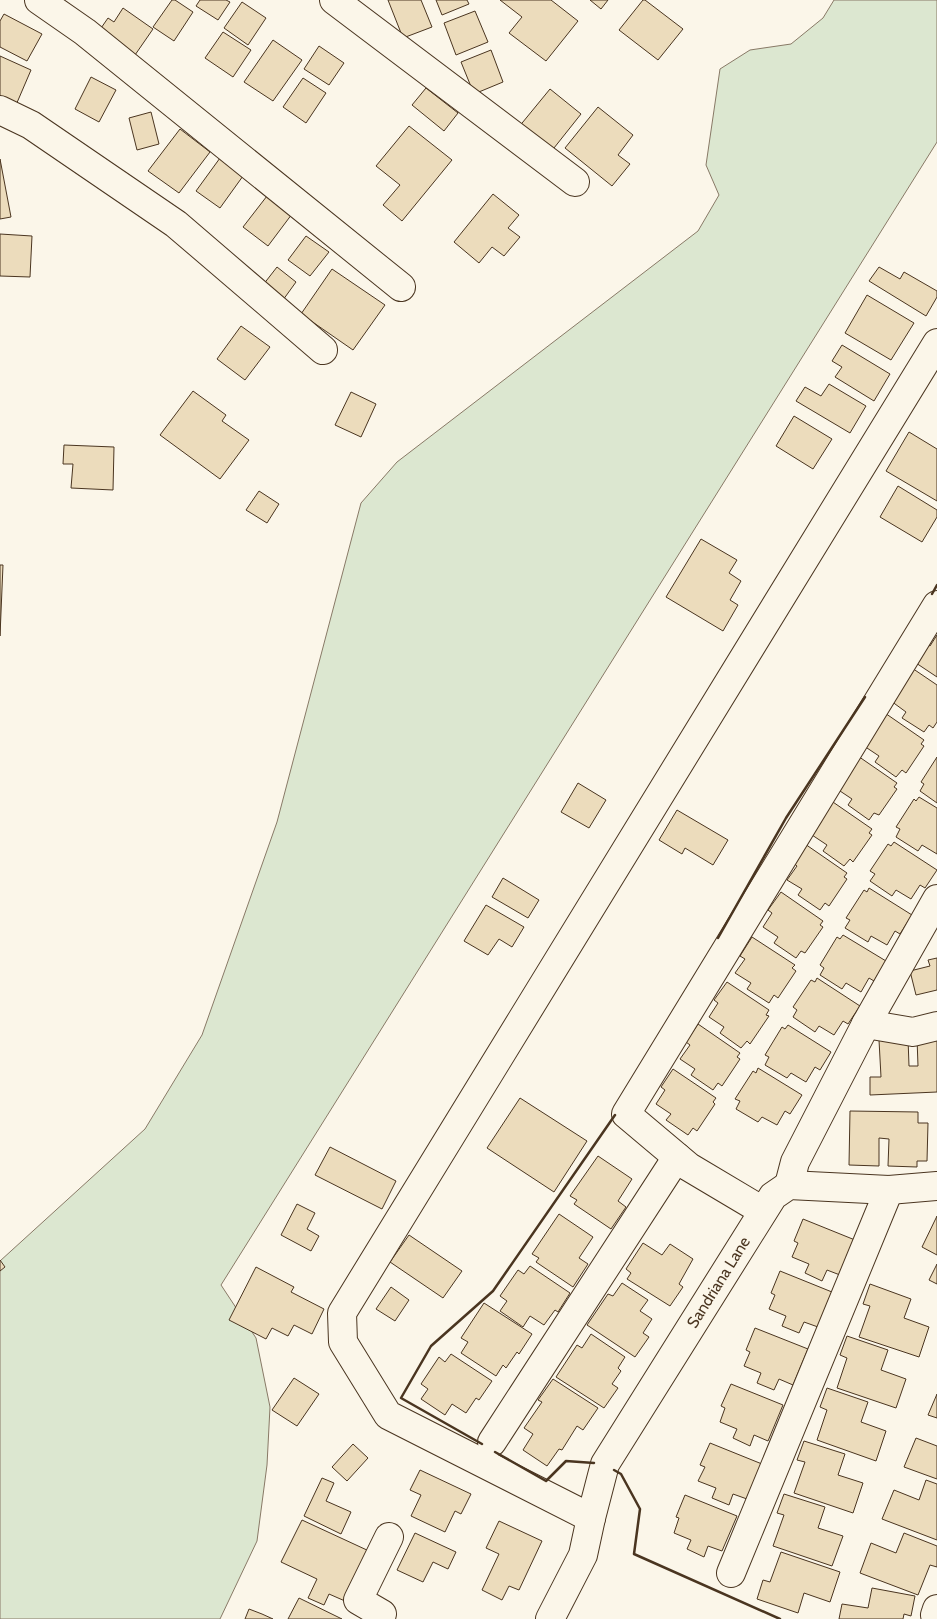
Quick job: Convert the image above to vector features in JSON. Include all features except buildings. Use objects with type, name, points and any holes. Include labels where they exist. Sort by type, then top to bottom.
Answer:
[{"type":"street","points":[[39,0],[85,32],[401,287]]},
{"type":"street","points":[[334,0],[574,182]]},
{"type":"street","points":[[0,110],[32,125],[176,224],[322,350]]},
{"type":"street","points":[[591,1518],[388,1415],[343,1342],[342,1313],[937,343]]},
{"type":"street","points":[[763,1211],[689,1167],[626,1114],[937,605]]},
{"type":"street","points":[[937,899],[866,1024],[795,1162],[789,1184],[889,1190],[937,1186]]},
{"type":"street","points":[[866,1024],[913,1032],[937,1026]]},
{"type":"street","points":[[492,1442],[677,1157]]},
{"type":"street","name":"Sandriana Lane","points":[[550,1619],[583,1554],[604,1464],[763,1211],[773,1196],[789,1184]]},
{"type":"street","points":[[731,1573],[889,1190]]},
{"type":"street","points":[[385,1617],[358,1600],[388,1537]]},
{"type":"green space","points":[[834,0],[937,0],[937,142],[221,1285],[256,1338],[270,1407],[267,1465],[257,1541],[220,1619],[0,1619],[0,1261],[145,1129],[202,1035],[277,822],[361,503],[397,462],[698,231],[719,195],[706,165],[720,69],[750,50],[791,44],[823,18]]},
{"type":"wall","points":[[932,594],[937,585]]},
{"type":"wall","points":[[718,938],[786,818],[865,697]]},
{"type":"wall","points":[[482,1444],[401,1398],[431,1346],[493,1291],[615,1115]]},
{"type":"wall","points":[[495,1452],[546,1481],[566,1461],[594,1463]]},
{"type":"wall","points":[[614,1470],[621,1474],[640,1509],[634,1554],[780,1619]]}]
